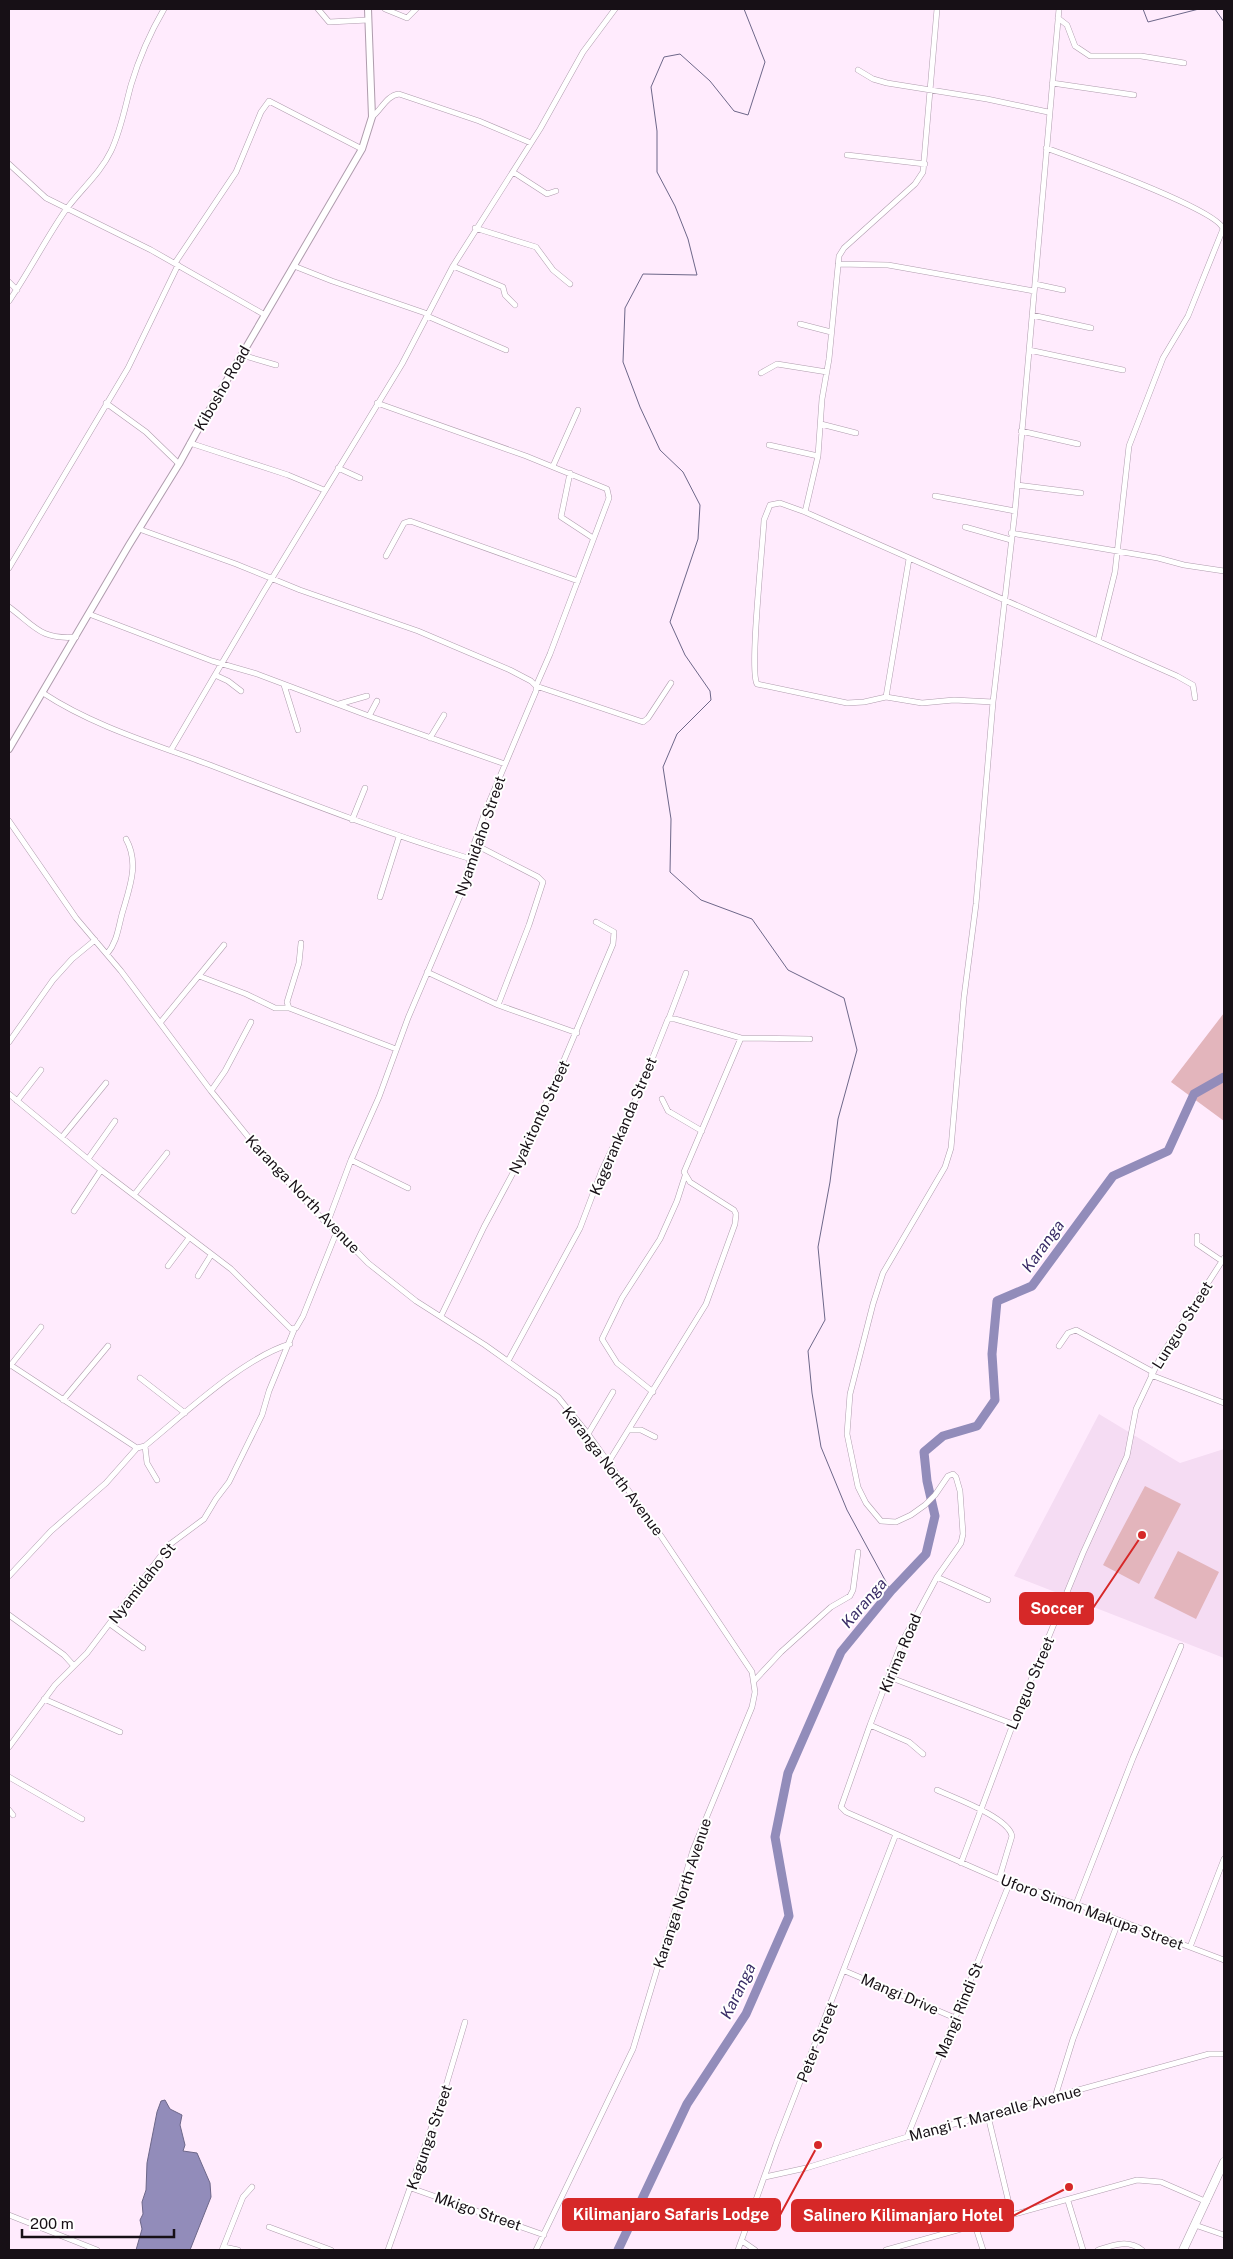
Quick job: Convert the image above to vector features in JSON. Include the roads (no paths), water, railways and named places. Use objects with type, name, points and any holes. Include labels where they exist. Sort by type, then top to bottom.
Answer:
[{"type":"main road","points":[[1183,2250],[1224,2162]]},
{"type":"street","points":[[9,301],[67,209],[93,179],[110,153],[117,137],[132,83],[148,37],[164,9]]},
{"type":"street","points":[[318,9],[329,22],[368,20]]},
{"type":"street","name":"Kibosho Road","points":[[9,750],[88,614],[179,464],[362,149],[372,117],[368,9]]},
{"type":"street","points":[[385,9],[407,18],[416,9]]},
{"type":"street","points":[[171,750],[324,490],[402,364],[453,266],[531,143],[583,52],[615,9]]},
{"type":"street","points":[[805,512],[818,456],[822,399],[827,372],[838,264],[842,250],[922,176],[925,164],[937,9]]},
{"type":"street","points":[[1059,9],[1048,112],[1015,511],[1011,533],[1011,540],[1004,601],[994,702],[954,700],[922,702],[886,698],[847,703],[768,687],[756,682],[755,649],[766,515],[770,505],[776,502],[805,512],[1004,601],[1191,682],[1195,688],[1195,698]]},
{"type":"street","points":[[1058,18],[1067,25],[1075,46],[1090,56],[1141,56],[1184,63]]},
{"type":"street","points":[[858,70],[878,81],[987,99],[1048,112]]},
{"type":"street","points":[[1052,84],[1134,95]]},
{"type":"street","points":[[372,117],[380,111],[389,97],[399,94],[479,120],[531,143]]},
{"type":"street","points":[[9,568],[128,368],[176,264],[236,172],[261,112],[269,101],[362,149]]},
{"type":"street","points":[[1046,148],[1184,203],[1219,222],[1223,229],[1188,316],[1163,358],[1132,438],[1126,466],[1118,551],[1098,641]]},
{"type":"street","points":[[847,155],[925,164]]},
{"type":"street","points":[[9,164],[40,193],[67,209],[176,264],[265,315]]},
{"type":"street","points":[[513,172],[547,194],[556,191]]},
{"type":"street","points":[[476,228],[536,247],[553,270],[570,284]]},
{"type":"street","points":[[838,264],[888,265],[1034,291]]},
{"type":"street","points":[[294,266],[427,315],[506,350]]},
{"type":"street","points":[[453,266],[502,287],[505,295],[515,304]]},
{"type":"street","points":[[9,282],[17,290]]},
{"type":"street","points":[[1035,284],[1063,290]]},
{"type":"street","points":[[1032,315],[1091,328]]},
{"type":"street","points":[[800,324],[831,332]]},
{"type":"street","points":[[1029,350],[1123,370]]},
{"type":"street","points":[[242,355],[276,365]]},
{"type":"street","points":[[761,373],[778,364],[827,372]]},
{"type":"street","points":[[106,403],[146,432],[179,464]]},
{"type":"street","points":[[377,403],[570,473],[561,517],[594,538]]},
{"type":"street","points":[[553,466],[578,410]]},
{"type":"street","points":[[821,424],[856,433]]},
{"type":"street","points":[[1021,431],[1078,444]]},
{"type":"street","points":[[190,443],[288,475],[324,490]]},
{"type":"street","points":[[769,445],[818,456]]},
{"type":"street","points":[[338,468],[360,478]]},
{"type":"street","name":"Nyamidaho Street","points":[[327,1224],[351,1160],[373,1114],[426,972],[463,889],[474,844],[536,691],[536,686],[609,498],[608,491],[570,473]]},
{"type":"street","points":[[1017,485],[1081,493]]},
{"type":"street","points":[[935,496],[1015,511]]},
{"type":"street","points":[[386,556],[404,523],[410,521],[578,581]]},
{"type":"street","points":[[965,527],[1011,540]]},
{"type":"street","points":[[140,529],[418,631],[510,670],[531,680],[536,686],[643,722],[648,718],[671,683]]},
{"type":"street","points":[[1011,533],[1224,571]]},
{"type":"street","points":[[886,698],[909,559]]},
{"type":"street","points":[[9,607],[35,628],[50,637],[76,637]]},
{"type":"street","points":[[88,614],[222,664],[251,672],[505,764]]},
{"type":"street","points":[[215,675],[228,681],[241,691]]},
{"type":"street","points":[[284,685],[298,730]]},
{"type":"street","points":[[43,694],[80,714],[352,820],[399,837],[471,859]]},
{"type":"street","points":[[339,704],[367,696]]},
{"type":"street","points":[[369,716],[377,701]]},
{"type":"street","name":"Kirima Road","points":[[896,1834],[846,1812],[841,1807],[870,1725],[916,1614],[937,1577],[957,1550],[963,1534],[960,1491],[956,1477],[953,1474],[948,1476],[935,1495],[925,1505],[911,1515],[896,1522],[886,1523],[876,1516],[866,1503],[855,1480],[847,1434],[848,1407],[873,1304],[883,1273],[944,1167],[951,1148],[994,702]]},
{"type":"street","points":[[430,738],[444,715]]},
{"type":"street","points":[[352,820],[364,788]]},
{"type":"street","name":"Karanga North Avenue","points":[[9,821],[50,883],[160,1022],[210,1091],[262,1154],[327,1224],[337,1231],[368,1263],[396,1286],[558,1397],[588,1434],[667,1543],[749,1665],[754,1681],[752,1707],[693,1850],[633,2049],[536,2250]]},
{"type":"street","points":[[380,898],[399,837]]},
{"type":"street","points":[[107,954],[117,938],[131,885],[133,859],[126,839]]},
{"type":"street","points":[[474,844],[541,879],[543,882],[530,926],[498,1005]]},
{"type":"street","name":"Nyakitonto Street","points":[[441,1316],[484,1227],[528,1144],[615,938],[613,930],[596,922]]},
{"type":"street","points":[[9,1042],[58,974],[95,940]]},
{"type":"street","points":[[288,1008],[287,1002],[299,963],[301,943]]},
{"type":"street","points":[[160,1022],[224,945]]},
{"type":"street","points":[[426,972],[498,1005],[576,1033]]},
{"type":"street","name":"Kagerankanda Street","points":[[508,1361],[580,1228],[602,1170],[635,1101],[686,973]]},
{"type":"street","points":[[199,976],[246,994],[275,1008],[288,1008],[396,1049]]},
{"type":"street","points":[[669,1018],[741,1038],[810,1039]]},
{"type":"street","points":[[210,1091],[225,1071],[251,1022]]},
{"type":"street","points":[[653,1392],[617,1364],[602,1339],[622,1298],[660,1239],[677,1201],[686,1168],[741,1038]]},
{"type":"street","points":[[17,1101],[41,1070]]},
{"type":"street","points":[[62,1137],[106,1083]]},
{"type":"street","points":[[9,1094],[101,1170],[240,1278],[285,1325],[294,1330]]},
{"type":"street","points":[[662,1099],[668,1111],[702,1131]]},
{"type":"street","points":[[88,1159],[115,1121]]},
{"type":"street","points":[[134,1195],[167,1153]]},
{"type":"street","points":[[351,1160],[408,1188]]},
{"type":"street","points":[[74,1211],[101,1170]]},
{"type":"street","points":[[608,1463],[706,1304],[736,1218],[734,1210],[690,1182],[685,1176]]},
{"type":"street","name":"Nyamidaho St","points":[[9,1747],[44,1699],[110,1624],[169,1544],[202,1522],[228,1482],[263,1414],[269,1391],[290,1344],[294,1330],[307,1306],[337,1231]]},
{"type":"street","points":[[1197,1236],[1197,1244],[1223,1260]]},
{"type":"street","points":[[168,1266],[189,1238]]},
{"type":"street","points":[[198,1276],[211,1255]]},
{"type":"street","name":"Lunguo Street","points":[[1143,1393],[1152,1374],[1223,1260]]},
{"type":"street","points":[[41,1326],[10,1365],[137,1448]]},
{"type":"street","points":[[1060,1346],[1068,1333],[1076,1330],[1152,1374],[1224,1403]]},
{"type":"street","points":[[9,1576],[51,1531],[106,1483],[137,1448],[145,1446],[222,1383],[245,1367],[278,1348],[290,1344]]},
{"type":"street","points":[[63,1400],[108,1346]]},
{"type":"street","points":[[140,1378],[185,1414]]},
{"type":"street","points":[[588,1434],[613,1392]]},
{"type":"street","name":"Longuo Street","points":[[961,1863],[1013,1724],[1084,1552],[1127,1456],[1134,1417],[1143,1393]]},
{"type":"street","points":[[629,1430],[641,1430],[655,1437]]},
{"type":"street","points":[[145,1446],[147,1463],[156,1480]]},
{"type":"street","points":[[754,1681],[775,1658],[831,1608],[850,1596],[853,1590],[858,1552]]},
{"type":"street","points":[[937,1577],[988,1600]]},
{"type":"street","points":[[9,1615],[64,1654],[74,1666]]},
{"type":"street","points":[[110,1624],[143,1648]]},
{"type":"street","points":[[1076,1904],[1133,1758],[1181,1646]]},
{"type":"street","points":[[889,1677],[1013,1724]]},
{"type":"street","points":[[44,1699],[120,1732]]},
{"type":"street","points":[[870,1725],[909,1742],[924,1754]]},
{"type":"street","points":[[9,1777],[82,1819]]},
{"type":"street","points":[[937,1790],[981,1810],[1005,1824],[1012,1833],[999,1879]]},
{"type":"street","name":"Uforo Simon Makupa Street","points":[[896,1834],[999,1879],[1076,1904],[1224,1960]]},
{"type":"street","name":"Peter Street","points":[[738,2250],[896,1834]]},
{"type":"street","points":[[1190,1947],[1224,1859]]},
{"type":"street","name":"Mangi Rindi St","points":[[908,2137],[1010,1882]]},
{"type":"street","points":[[1055,2097],[1073,2039],[1119,1920]]},
{"type":"street","name":"Mangi Drive","points":[[845,1971],[955,2018]]},
{"type":"street","name":"Kagunga Street","points":[[388,2250],[456,2056],[465,2022]]},
{"type":"street","name":"Mangi T. Marealle Avenue","points":[[766,2177],[806,2168],[908,2137],[1210,2054],[1224,2054]]},
{"type":"street","points":[[988,2116],[1012,2216]]},
{"type":"street","points":[[886,2250],[1068,2201],[1122,2183],[1153,2180],[1206,2202]]},
{"type":"street","points":[[238,2250],[223,2248],[243,2197],[252,2187]]},
{"type":"street","name":"Mkigo Street","points":[[411,2188],[544,2235]]},
{"type":"street","points":[[1068,2201],[1083,2250]]},
{"type":"street","points":[[9,2215],[98,2250]]},
{"type":"street","points":[[975,2225],[983,2250]]},
{"type":"street","points":[[1195,2225],[1224,2235]]},
{"type":"street","points":[[268,2227],[331,2250]]},
{"type":"street","points":[[742,2241],[755,2250]]},
{"type":"street","points":[[1098,2250],[1118,2244],[1130,2243],[1142,2250]]},
{"type":"waterway","points":[[744,9],[765,62],[748,115],[734,111],[710,81],[680,54],[664,57],[651,87],[657,131],[657,172],[675,206],[688,239],[697,275],[643,274],[625,308],[623,362],[640,407],[660,450],[683,472],[700,505],[698,539],[670,622],[685,655],[710,691],[711,700],[677,734],[663,767],[671,819],[670,872],[701,900],[752,919],[788,970],[844,998],[857,1050],[838,1119],[830,1182],[818,1247],[825,1320],[808,1351],[812,1393],[821,1447],[847,1510],[891,1591]]},
{"type":"waterway","points":[[1143,9],[1148,22],[1199,9]]},
{"type":"waterway","points":[[1215,9],[1224,22]]},
{"type":"waterway","name":"Karanga","points":[[618,2250],[687,2104],[746,2014],[789,1916],[775,1837],[788,1773],[841,1652],[891,1591],[926,1554],[935,1516],[927,1481],[924,1452],[943,1436],[977,1426],[995,1400],[992,1354],[997,1301],[1032,1286],[1113,1176],[1168,1151],[1194,1094],[1224,1077]]},
{"type":"place","name":"Soccer","points":[[1142,1535]]},
{"type":"place","name":"Kilimanjaro Safaris Lodge","points":[[818,2145]]},
{"type":"place","name":"Salinero Kilimanjaro Hotel","points":[[1069,2187]]}]
